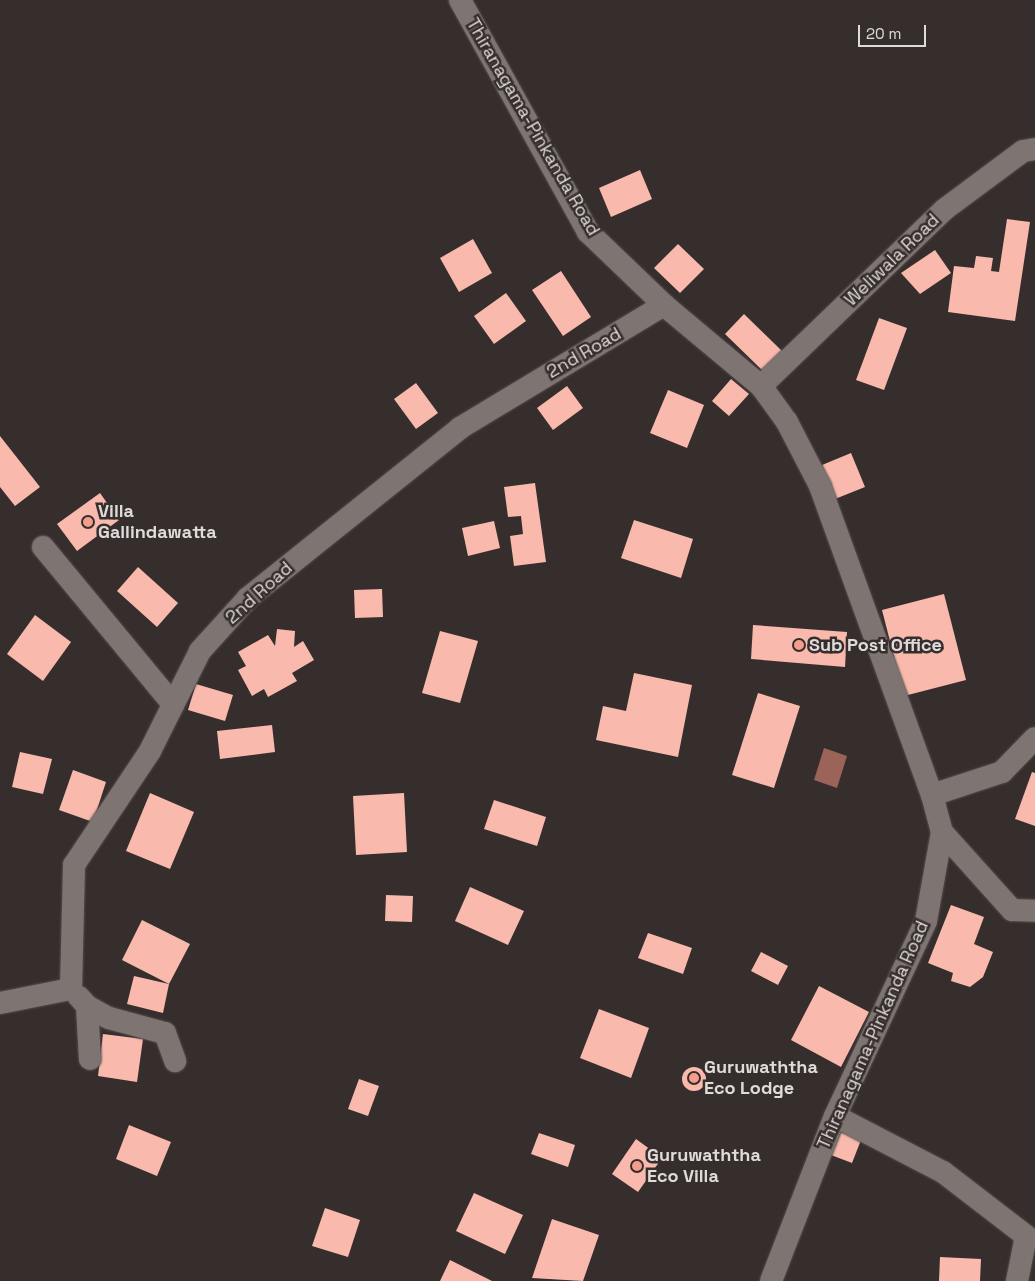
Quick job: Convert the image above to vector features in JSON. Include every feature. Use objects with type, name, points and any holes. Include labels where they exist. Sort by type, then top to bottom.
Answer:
[{"type":"street","name":"Thiranagama-Pinkanda Road","points":[[460,0],[588,232],[664,305],[762,386],[788,422],[820,486],[932,795],[942,832],[926,921],[835,1116],[771,1281]]},
{"type":"street","name":"Weliwala Road","points":[[762,386],[945,209],[1023,151],[1035,149]]},
{"type":"street","name":"2nd Road","points":[[71,989],[74,865],[150,751],[200,651],[248,598],[460,428],[664,305]]},
{"type":"street","points":[[43,547],[174,704]]},
{"type":"street","points":[[932,795],[1002,772],[1035,738]]},
{"type":"street","points":[[942,832],[1012,910],[1035,911]]},
{"type":"street","points":[[0,1003],[71,989],[87,1006],[109,1018],[165,1033],[175,1061]]},
{"type":"street","points":[[87,1006],[90,1058]]},
{"type":"street","points":[[835,1116],[944,1172],[1031,1237],[1017,1281]]},
{"type":"shaded area","points":[[824,748],[847,756],[837,788],[814,780]]},
{"type":"building","points":[[640,170],[652,199],[611,217],[599,188]]},
{"type":"building","points":[[1007,219],[1030,222],[1015,321],[948,312],[954,266],[974,268],[976,256],[993,258],[991,271],[999,272]]},
{"type":"building","points":[[473,239],[492,273],[459,292],[440,258]]},
{"type":"building","points":[[678,244],[704,269],[680,293],[654,268]]},
{"type":"building","points":[[935,250],[951,273],[920,294],[901,273]]},
{"type":"building","points":[[561,271],[591,317],[563,336],[532,290]]},
{"type":"building","points":[[506,293],[526,321],[494,344],[474,316]]},
{"type":"building","points":[[744,314],[782,351],[763,371],[725,334]]},
{"type":"building","points":[[879,318],[907,328],[884,390],[856,380]]},
{"type":"building","points":[[731,379],[749,394],[729,416],[712,401]]},
{"type":"building","points":[[416,383],[438,413],[416,429],[394,399]]},
{"type":"building","points":[[567,386],[583,408],[553,430],[537,408]]},
{"type":"building","points":[[668,390],[704,405],[687,448],[650,433]]},
{"type":"building","points":[[0,436],[40,487],[15,506],[0,487]]},
{"type":"building","points":[[851,453],[865,487],[835,499],[822,465]]},
{"type":"building","points":[[535,483],[546,562],[514,566],[510,536],[523,534],[521,516],[508,517],[504,487]]},
{"type":"building","name":"Villa Gallindawatta","points":[[100,493],[119,520],[77,551],[57,524]]},
{"type":"building","points":[[634,520],[693,539],[681,578],[621,558]]},
{"type":"building","points":[[494,521],[500,548],[468,556],[462,528]]},
{"type":"building","points":[[138,567],[178,603],[157,627],[117,591]]},
{"type":"building","points":[[382,589],[383,617],[355,618],[354,590]]},
{"type":"building","points":[[944,594],[966,680],[904,696],[882,610]]},
{"type":"building","points":[[35,615],[71,642],[43,681],[7,654]]},
{"type":"building","name":"Sub Post Office","points":[[753,625],[847,632],[845,667],[751,659]]},
{"type":"building","points":[[277,629],[295,631],[294,647],[303,641],[314,660],[292,673],[297,681],[268,697],[264,689],[252,696],[238,670],[246,666],[238,652],[268,635],[275,646]]},
{"type":"building","points":[[440,631],[478,641],[460,703],[422,693]]},
{"type":"building","points":[[634,673],[692,685],[678,757],[596,740],[603,706],[626,711]]},
{"type":"building","points":[[196,684],[233,695],[225,721],[188,710]]},
{"type":"building","points":[[758,693],[800,706],[774,788],[732,775]]},
{"type":"building","points":[[272,725],[275,752],[220,759],[217,731]]},
{"type":"building","points":[[20,752],[52,759],[43,794],[12,787]]},
{"type":"building","points":[[73,770],[106,782],[93,822],[59,810]]},
{"type":"building","points":[[1032,772],[1035,773],[1035,826],[1015,819]]},
{"type":"building","points":[[150,793],[194,812],[170,869],[126,851]]},
{"type":"building","points":[[404,793],[407,852],[356,855],[353,796]]},
{"type":"building","points":[[494,800],[546,817],[537,846],[484,829]]},
{"type":"building","points":[[470,887],[524,911],[508,945],[455,921]]},
{"type":"building","points":[[386,895],[413,896],[412,922],[385,921]]},
{"type":"building","points":[[951,905],[984,917],[974,944],[993,952],[983,977],[970,987],[951,981],[953,973],[928,963]]},
{"type":"building","points":[[142,920],[190,944],[169,984],[122,960]]},
{"type":"building","points":[[648,933],[692,948],[683,974],[638,958]]},
{"type":"building","points":[[761,952],[788,966],[778,985],[751,971]]},
{"type":"building","points":[[134,976],[169,984],[163,1013],[127,1004]]},
{"type":"building","points":[[819,986],[869,1012],[841,1067],[791,1040]]},
{"type":"building","points":[[599,1009],[649,1028],[631,1078],[580,1058]]},
{"type":"building","points":[[103,1034],[143,1039],[137,1082],[98,1076]]},
{"type":"building","name":"Guruwaththa Eco Lodge","points":[[694,1067],[703,1070],[706,1079],[703,1088],[694,1091],[685,1088],[682,1079],[685,1070]]},
{"type":"building","points":[[359,1079],[379,1086],[368,1116],[348,1109]]},
{"type":"building","points":[[129,1125],[171,1142],[157,1176],[116,1159]]},
{"type":"building","points":[[841,1132],[861,1140],[852,1163],[831,1155]]},
{"type":"building","points":[[539,1133],[575,1145],[568,1167],[531,1154]]},
{"type":"building","name":"Guruwaththa Eco Villa","points":[[636,1139],[662,1158],[638,1192],[612,1174]]},
{"type":"building","points":[[474,1193],[523,1215],[505,1254],[456,1231]]},
{"type":"building","points":[[325,1208],[360,1220],[348,1257],[312,1246]]},
{"type":"building","points":[[552,1219],[599,1235],[583,1281],[532,1278]]},
{"type":"building","points":[[940,1257],[981,1259],[980,1281],[939,1281]]},
{"type":"building","points":[[450,1260],[492,1281],[440,1281]]},
{"type":"place","name":"Villa Gallindawatta","points":[[88,522]]},
{"type":"place","name":"Sub Post Office","points":[[799,645]]},
{"type":"place","name":"Guruwaththa Eco Lodge","points":[[694,1078]]},
{"type":"place","name":"Guruwaththa Eco Villa","points":[[637,1166]]}]
